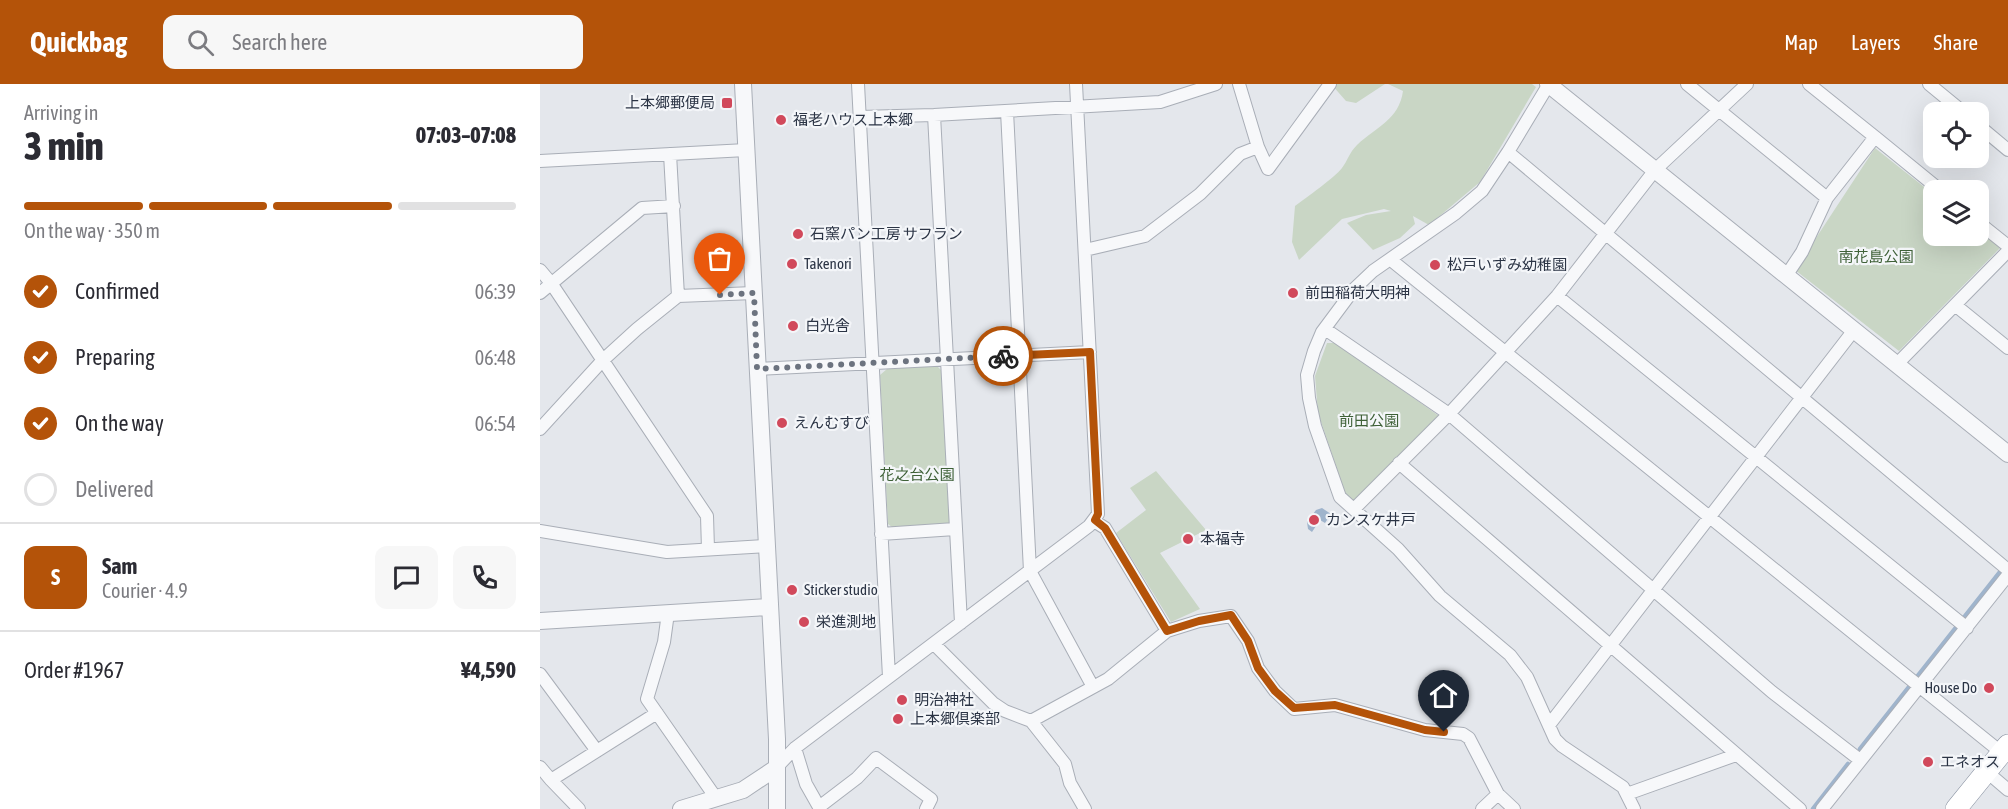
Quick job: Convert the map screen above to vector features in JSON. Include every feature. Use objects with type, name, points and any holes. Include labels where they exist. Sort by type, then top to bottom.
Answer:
[{"type":"highway","points":[[1956,809],[2005,749]]},
{"type":"street","points":[[742,84],[777,739],[777,809]]},
{"type":"street","points":[[858,84],[889,677]]},
{"type":"street","points":[[681,809],[743,789],[776,768],[795,748],[1095,520],[1098,514],[1076,84]]},
{"type":"street","points":[[860,117],[1160,102],[1216,84]]},
{"type":"street","points":[[1239,84],[1258,147],[1268,169],[1330,84]]},
{"type":"street","points":[[1634,809],[1623,787],[1562,746],[1556,739],[1535,693],[1510,655],[1440,596],[1398,549],[1340,497],[1315,426],[1309,398],[1307,375],[1314,351],[1336,311],[1373,271],[1456,213],[1482,191],[1549,84],[2008,454]]},
{"type":"street","points":[[1687,84],[1827,198]]},
{"type":"street","points":[[1354,509],[1449,414],[1557,296],[1655,170],[1747,84]]},
{"type":"street","points":[[1809,84],[1928,180]]},
{"type":"street","points":[[1929,84],[1951,102]]},
{"type":"street","points":[[1007,111],[1030,571],[1093,687]]},
{"type":"street","points":[[934,115],[961,623]]},
{"type":"street","points":[[1989,134],[2008,150]]},
{"type":"street","points":[[1786,276],[1802,252],[1827,198],[1875,137]]},
{"type":"street","points":[[1084,250],[1145,236],[1200,194],[1240,154],[1258,147]]},
{"type":"street","points":[[540,160],[746,150]]},
{"type":"street","points":[[1508,152],[2008,570]]},
{"type":"street","points":[[670,154],[678,296]]},
{"type":"street","points":[[540,292],[642,208],[674,206]]},
{"type":"street","points":[[1989,231],[2008,246]]},
{"type":"street","points":[[1897,364],[2008,250]]},
{"type":"street","points":[[1391,260],[1920,688],[2005,749]]},
{"type":"street","points":[[540,270],[603,360],[706,516],[708,549]]},
{"type":"street","points":[[540,429],[603,360],[678,296],[754,293]]},
{"type":"street","points":[[1557,296],[1967,628]]},
{"type":"street","points":[[1955,305],[2008,348]]},
{"type":"street","points":[[1325,329],[1449,414],[1772,692],[1860,760]]},
{"type":"street","points":[[1549,725],[1854,330]]},
{"type":"street","points":[[757,369],[1090,352]]},
{"type":"street","points":[[1399,464],[1800,809]]},
{"type":"street","points":[[1095,520],[1105,528],[1167,631]]},
{"type":"street","points":[[881,534],[956,529]]},
{"type":"street","points":[[540,531],[667,552],[766,546]]},
{"type":"street","points":[[1822,809],[2008,575]]},
{"type":"street","points":[[540,621],[769,607]]},
{"type":"street","points":[[668,613],[664,642],[647,699],[716,798]]},
{"type":"street","points":[[1031,721],[1108,679],[1167,631],[1199,621],[1231,615],[1248,641],[1258,668],[1275,691],[1294,708],[1335,705],[1425,730],[1463,734],[1469,738],[1498,794],[1514,809]]},
{"type":"street","points":[[934,644],[993,703],[1005,711],[1031,721],[1065,764],[1070,783],[1085,809]]},
{"type":"street","points":[[540,674],[597,751]]},
{"type":"street","points":[[550,780],[657,713]]},
{"type":"street","points":[[795,748],[806,784],[819,807],[857,778],[876,758],[931,800],[926,809]]},
{"type":"street","points":[[1627,794],[1736,755]]},
{"type":"street","points":[[540,767],[579,809]]},
{"type":"street","points":[[1987,772],[2008,790]]},
{"type":"street","points":[[1482,809],[1498,794]]},
{"type":"green space","points":[[1331,84],[1385,84],[1356,103],[1346,101]]},
{"type":"green space","points":[[1388,84],[1532,84],[1536,87],[1480,182],[1429,225],[1413,216],[1415,224],[1400,238],[1373,250],[1347,223],[1366,215],[1391,211],[1384,209],[1342,219],[1299,260],[1292,242],[1295,206],[1338,172],[1357,145],[1392,116],[1401,101],[1403,91]]},
{"type":"green space","name":"南花島公園","points":[[1875,148],[1923,186],[1923,246],[1989,246],[1989,236],[2002,246],[1899,351],[1795,270]]},
{"type":"green space","name":"前田公園","points":[[1327,343],[1336,343],[1439,416],[1355,501],[1347,498],[1318,413],[1315,376]]},
{"type":"green space","name":"花之台公園","points":[[937,366],[943,372],[951,521],[947,527],[896,530],[888,524],[880,375],[887,369]]},
{"type":"green space","points":[[1156,471],[1206,530],[1160,553],[1200,609],[1171,622],[1116,533],[1146,510],[1130,488]]},
{"type":"water","points":[[1322,508],[1331,514],[1325,523],[1320,520],[1312,532],[1308,529],[1307,522],[1316,510]]},
{"type":"waterway","points":[[1860,749],[2004,567]]},
{"type":"waterway","points":[[1813,809],[1848,764]]},
{"type":"way so far","points":[[720,295],[754,293],[757,369],[1003,356]]},
{"type":"place","name":"上本郷郵便局","points":[[727,103]]},
{"type":"place","name":"福老ハウス上本郷","points":[[781,120]]},
{"type":"place","name":"石窯パン工房 サフラン","points":[[798,234]]},
{"type":"place","name":"Takenori","points":[[792,264]]},
{"type":"place","name":"松戸いずみ幼稚園","points":[[1435,265]]},
{"type":"place","name":"前田稲荷大明神","points":[[1293,293]]},
{"type":"place","name":"白光舎","points":[[793,326]]},
{"type":"place","name":"えんむすび","points":[[782,423]]},
{"type":"place","name":"カンスケ井戸","points":[[1314,520]]},
{"type":"place","name":"本福寺","points":[[1188,539]]},
{"type":"place","name":"Sticker studio","points":[[792,590]]},
{"type":"place","name":"栄進測地","points":[[804,622]]},
{"type":"place","name":"House Do","points":[[1989,688]]},
{"type":"place","name":"明治神社","points":[[902,700]]},
{"type":"place","name":"上本郷倶楽部","points":[[898,719]]},
{"type":"place","name":"エネオス","points":[[1928,762]]},
{"type":"route","points":[[1003,356],[1090,352],[1098,514],[1095,520],[1105,528],[1167,631],[1199,621],[1231,615],[1248,641],[1258,668],[1275,691],[1294,708],[1335,705],[1425,730],[1444,732]]}]
